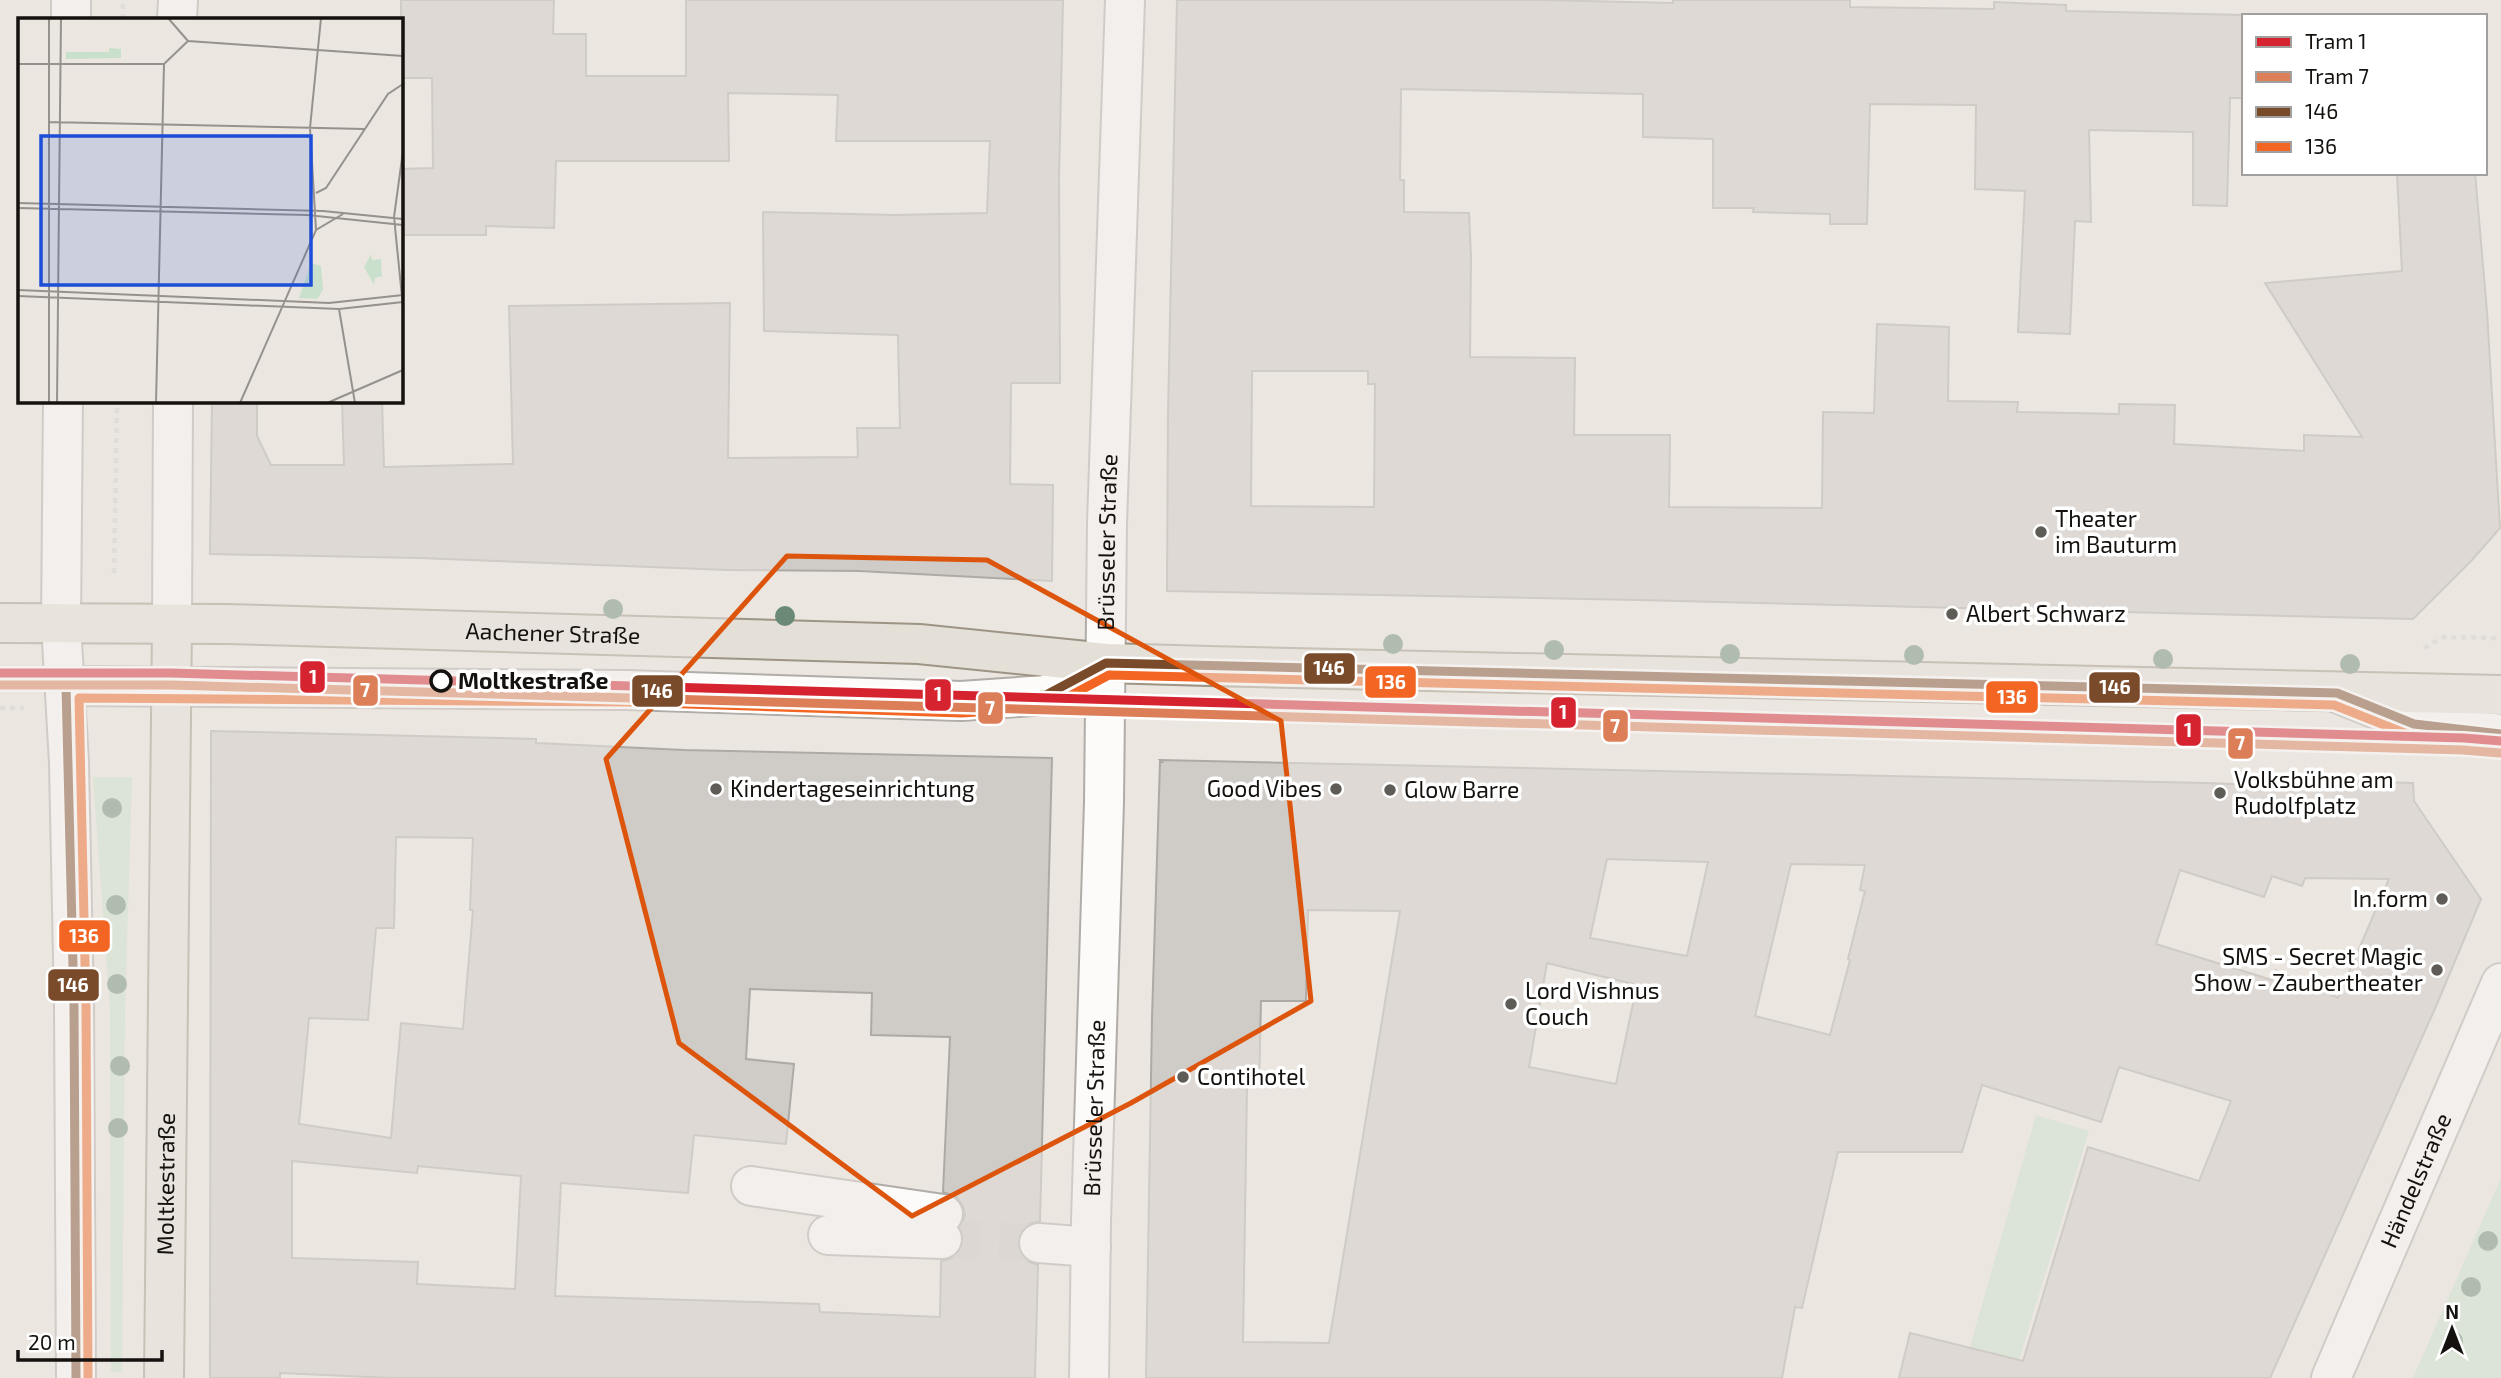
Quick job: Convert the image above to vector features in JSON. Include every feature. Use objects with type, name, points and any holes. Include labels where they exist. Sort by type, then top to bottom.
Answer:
[{"type":"main road","name":"Aachener Straße","points":[[0,623],[172,624],[919,644],[1106,663],[2501,695]]},
{"type":"main road","name":"Moltkestraße","points":[[164,1378],[172,624]]},
{"type":"street","points":[[71,0],[71,18]]},
{"type":"street","points":[[177,18],[178,0]]},
{"type":"street","name":"Brüsseler Straße","points":[[1089,1378],[1107,523],[1125,0]]},
{"type":"street","points":[[63,402],[61,624],[66,686],[74,993],[76,1378]]},
{"type":"street","name":"Moltkestraße","points":[[172,624],[173,402]]},
{"type":"street","name":"Aachener Straße","points":[[66,686],[627,690],[961,701],[1046,695],[1106,663]]},
{"type":"street","points":[[2337,693],[2414,724],[2501,734]]},
{"type":"street","name":"Händelstraße","points":[[2331,1378],[2501,983]]},
{"type":"street","points":[[751,1186],[942,1227],[828,1235]]},
{"type":"street","points":[[1040,1230],[1091,1234]]},
{"type":"path","points":[[123,0],[123,18]]},
{"type":"path","points":[[114,573],[117,402]]},
{"type":"path","points":[[2444,637],[2501,638]]},
{"type":"highlighted area","points":[[787,556],[987,560],[1281,721],[1311,1001],[1131,1103],[912,1216],[679,1043],[606,759]]},
{"type":"green space","points":[[93,777],[132,777],[125,1009],[122,1372],[111,1372],[110,1008]]},
{"type":"green space","points":[[2036,1115],[2089,1131],[2018,1363],[1970,1347]]},
{"type":"green space","points":[[2501,1178],[2501,1378],[2413,1378]]},
{"type":"building","points":[[401,0],[554,0],[553,34],[586,34],[586,76],[686,76],[686,0],[1063,0],[1059,179],[1060,383],[1011,383],[1010,484],[1053,485],[1052,581],[859,571],[728,570],[419,558],[210,554],[212,402],[257,402],[257,436],[271,465],[344,465],[342,402],[382,402],[384,467],[513,464],[509,306],[730,303],[728,458],[858,457],[857,428],[900,428],[898,335],[764,331],[763,212],[895,215],[987,213],[990,141],[836,141],[838,95],[728,93],[729,161],[556,161],[554,228],[486,226],[486,235],[402,235],[402,169],[433,168],[432,78],[402,78]]},
{"type":"building","points":[[1177,0],[1540,0],[1673,3],[1673,0],[1850,0],[1850,7],[1994,9],[1994,2],[2066,5],[2066,11],[2242,15],[2242,98],[2230,98],[2227,206],[2193,205],[2193,132],[2089,130],[2091,222],[2075,221],[2070,334],[2018,332],[2025,191],[1975,189],[1976,105],[1870,104],[1867,224],[1830,224],[1830,214],[1713,208],[1713,139],[1643,137],[1643,94],[1401,89],[1400,180],[1404,180],[1404,212],[1469,213],[1470,357],[1575,358],[1574,435],[1670,435],[1669,507],[1822,508],[1823,412],[1874,413],[1877,324],[1949,327],[1948,401],[2018,402],[2017,412],[2119,414],[2119,404],[2175,405],[2174,444],[2304,451],[2304,435],[2362,437],[2265,283],[2402,271],[2397,175],[2475,175],[2487,312],[2500,528],[2413,619],[1167,591]],"holes":[[[1252,371],[1368,371],[1368,384],[1375,384],[1374,507],[1251,506]]]},
{"type":"building","points":[[211,731],[536,739],[536,743],[684,750],[1052,758],[1040,1221],[1021,1230],[1017,1242],[1026,1261],[1038,1265],[1035,1378],[391,1378],[280,1373],[280,1378],[210,1378]],"holes":[[[396,837],[473,838],[470,910],[473,910],[463,1029],[401,1023],[391,1138],[299,1124],[309,1018],[368,1020],[376,928],[394,928]],[[750,989],[872,993],[871,1035],[950,1037],[943,1192],[957,1197],[965,1216],[960,1227],[964,1239],[961,1250],[953,1258],[941,1261],[940,1317],[820,1312],[819,1304],[555,1296],[561,1183],[688,1193],[694,1135],[786,1144],[794,1064],[746,1059]],[[292,1161],[417,1173],[418,1166],[521,1176],[515,1289],[417,1284],[418,1262],[292,1258]]]},
{"type":"building","points":[[1160,760],[2346,788],[2346,781],[2413,783],[2414,801],[2481,899],[2270,1378],[1899,1378],[1910,1333],[2023,1361],[2088,1147],[2199,1181],[2231,1101],[2119,1067],[2101,1122],[1982,1085],[1962,1152],[1838,1152],[1802,1308],[1795,1307],[1782,1378],[1146,1378],[1152,1018]],"holes":[[[1607,859],[1708,862],[1687,956],[1590,938]],[[1791,864],[1865,865],[1860,890],[1865,891],[1830,1035],[1755,1016]],[[2180,870],[2264,897],[2272,876],[2302,886],[2305,878],[2389,879],[2338,998],[2276,970],[2272,980],[2156,944]],[[1308,910],[1400,911],[1329,1343],[1243,1342],[1247,1087],[1259,1087],[1261,1001],[1306,1001]],[[1547,963],[1637,985],[1616,1084],[1529,1067]]]},
{"type":"tunnel","points":[[942,1239],[1039,1243]]},
{"type":"tram line","name":"1","points":[[0,673],[171,673],[2501,741]]},
{"type":"tram line","name":"7","points":[[0,685],[171,685],[2500,753]]},
{"type":"transit line","name":"146","points":[[76,1378],[74,1007],[66,686],[627,690],[961,701],[1046,695],[1106,663],[2337,693],[2414,724],[2501,734]]},
{"type":"transit line","name":"136","points":[[88,1378],[86,1007],[79,698],[627,702],[962,713],[1049,707],[1109,675],[2334,705],[2412,736],[2500,746]]},
{"type":"place","name":"Theater im Bauturm","points":[[2041,532]]},
{"type":"place","name":"Albert Schwarz","points":[[1952,614]]},
{"type":"place","name":"Moltkestraße","points":[[441,681]]},
{"type":"place","name":"Kindertageseinrichtung","points":[[716,789]]},
{"type":"place","name":"Good Vibes","points":[[1336,789]]},
{"type":"place","name":"Glow Barre","points":[[1390,790]]},
{"type":"place","name":"Volksbühne am Rudolfplatz","points":[[2220,793]]},
{"type":"place","name":"In.form","points":[[2442,899]]},
{"type":"place","name":"SMS - Secret Magic Show - Zaubertheater","points":[[2437,970]]},
{"type":"place","name":"Lord Vishnus Couch","points":[[1511,1004]]},
{"type":"place","name":"Contihotel","points":[[1183,1077]]}]
